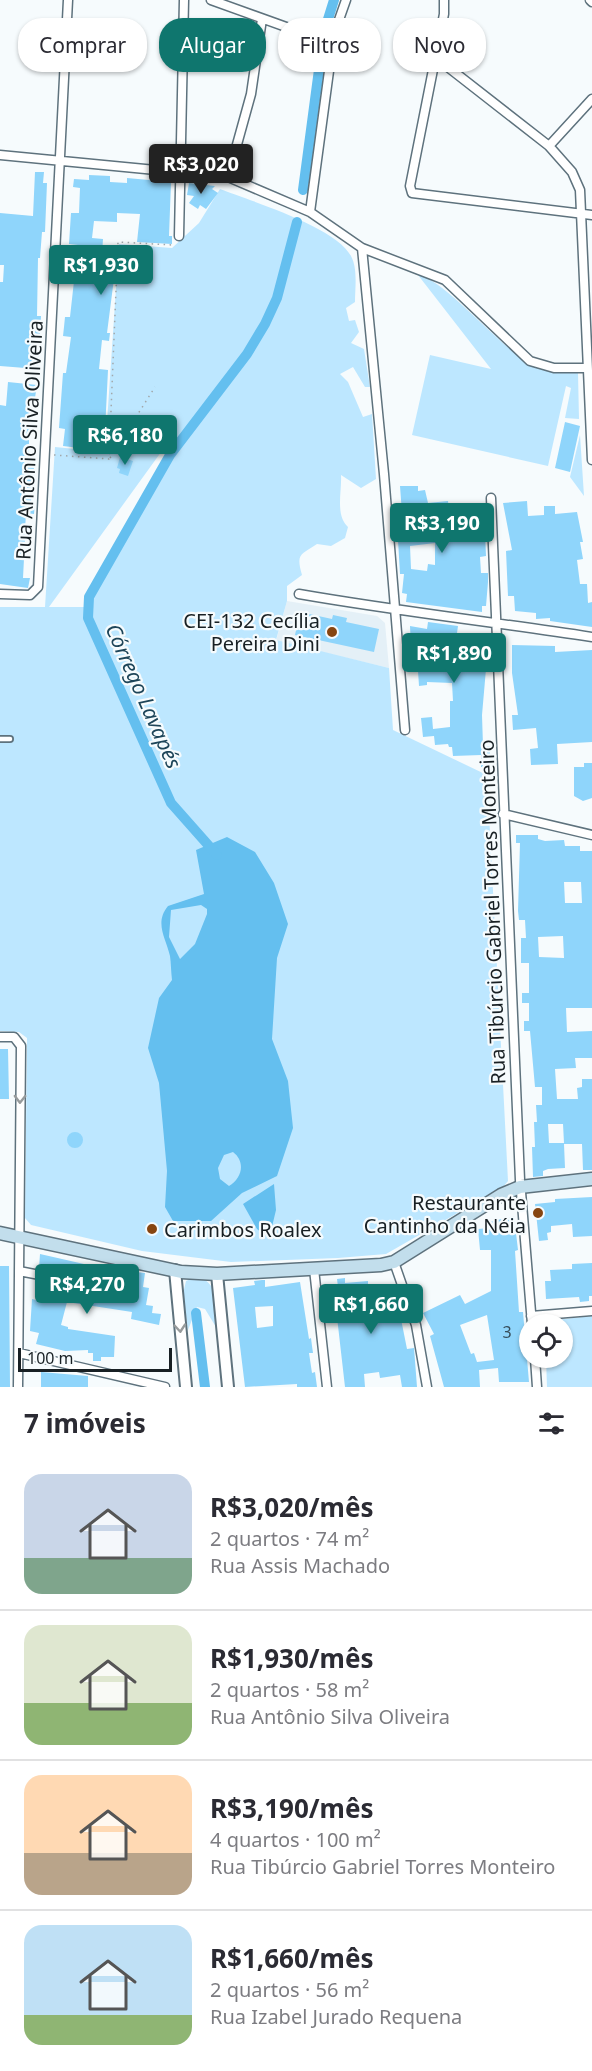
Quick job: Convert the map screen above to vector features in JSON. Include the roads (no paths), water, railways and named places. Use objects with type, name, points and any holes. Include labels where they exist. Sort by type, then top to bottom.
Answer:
[{"type":"main road","points":[[0,1233],[178,1271],[217,1274],[394,1262],[501,1195],[520,1187],[592,1179]]},
{"type":"street","name":"Rua Antônio Silva Oliveira","points":[[0,594],[30,595],[39,587],[68,0]]},
{"type":"street","points":[[179,236],[184,0]]},
{"type":"street","points":[[211,0],[259,18]]},
{"type":"street","points":[[308,211],[334,34],[346,0]]},
{"type":"street","points":[[441,18],[444,0]]},
{"type":"street","points":[[228,177],[254,72]]},
{"type":"street","points":[[432,72],[410,186],[412,193],[587,215]]},
{"type":"street","points":[[454,72],[549,146],[572,172],[580,190],[587,215],[585,278],[592,460]]},
{"type":"street","points":[[549,146],[592,99]]},
{"type":"street","points":[[0,155],[228,177],[308,211],[362,248],[446,280],[530,361],[554,368],[587,368]]},
{"type":"street","points":[[362,248],[405,729]]},
{"type":"street","points":[[585,278],[592,271]]},
{"type":"street","name":"Rua Tibúrcio Gabriel Torres Monteiro","points":[[491,498],[520,1187],[531,1314]]},
{"type":"street","points":[[299,594],[394,611],[497,622],[592,637]]},
{"type":"street","points":[[503,814],[592,835]]},
{"type":"street","points":[[0,1037],[14,1037],[19,1041],[18,1387]]},
{"type":"street","points":[[394,1262],[416,1325],[427,1387]]},
{"type":"street","points":[[314,1269],[327,1387]]},
{"type":"street","points":[[19,1271],[102,1287]]},
{"type":"street","points":[[178,1271],[186,1387]]},
{"type":"street","points":[[217,1274],[228,1387]]},
{"type":"street","points":[[572,1314],[592,1311]]},
{"type":"street","points":[[19,1353],[165,1387]]},
{"type":"street","points":[[536,1368],[537,1387]]},
{"type":"lane","points":[[0,739],[10,739]]},
{"type":"water","points":[[227,837],[255,852],[274,883],[288,924],[277,958],[272,1039],[288,1081],[293,1128],[277,1176],[242,1193],[211,1221],[173,1221],[165,1207],[167,1171],[159,1083],[148,1048],[159,998],[172,980],[170,956],[161,925],[164,912],[168,906],[204,894],[196,850]],"holes":[[[201,905],[207,909],[207,914],[195,944],[180,959],[169,937],[171,910]],[[233,1152],[240,1160],[241,1170],[237,1179],[229,1186],[220,1179],[218,1168],[224,1155]]]},
{"type":"water","points":[[274,1184],[276,1210],[271,1231],[262,1233],[257,1229],[243,1204]]},
{"type":"waterway","name":"Córrego Lavapés","points":[[303,190],[324,32],[334,0]]},
{"type":"waterway","name":"Córrego Lavapés","points":[[217,855],[171,803],[88,618],[89,597],[170,455],[247,354],[265,324],[277,298],[297,222]]},
{"type":"waterway","points":[[196,1313],[205,1387]]},
{"type":"place","name":"CEI-132 Cecília Pereira Dini","points":[[332,632]]},
{"type":"place","name":"Restaurante Cantinho da Néia","points":[[538,1213]]},
{"type":"place","name":"Carimbos Roalex","points":[[152,1229]]}]
